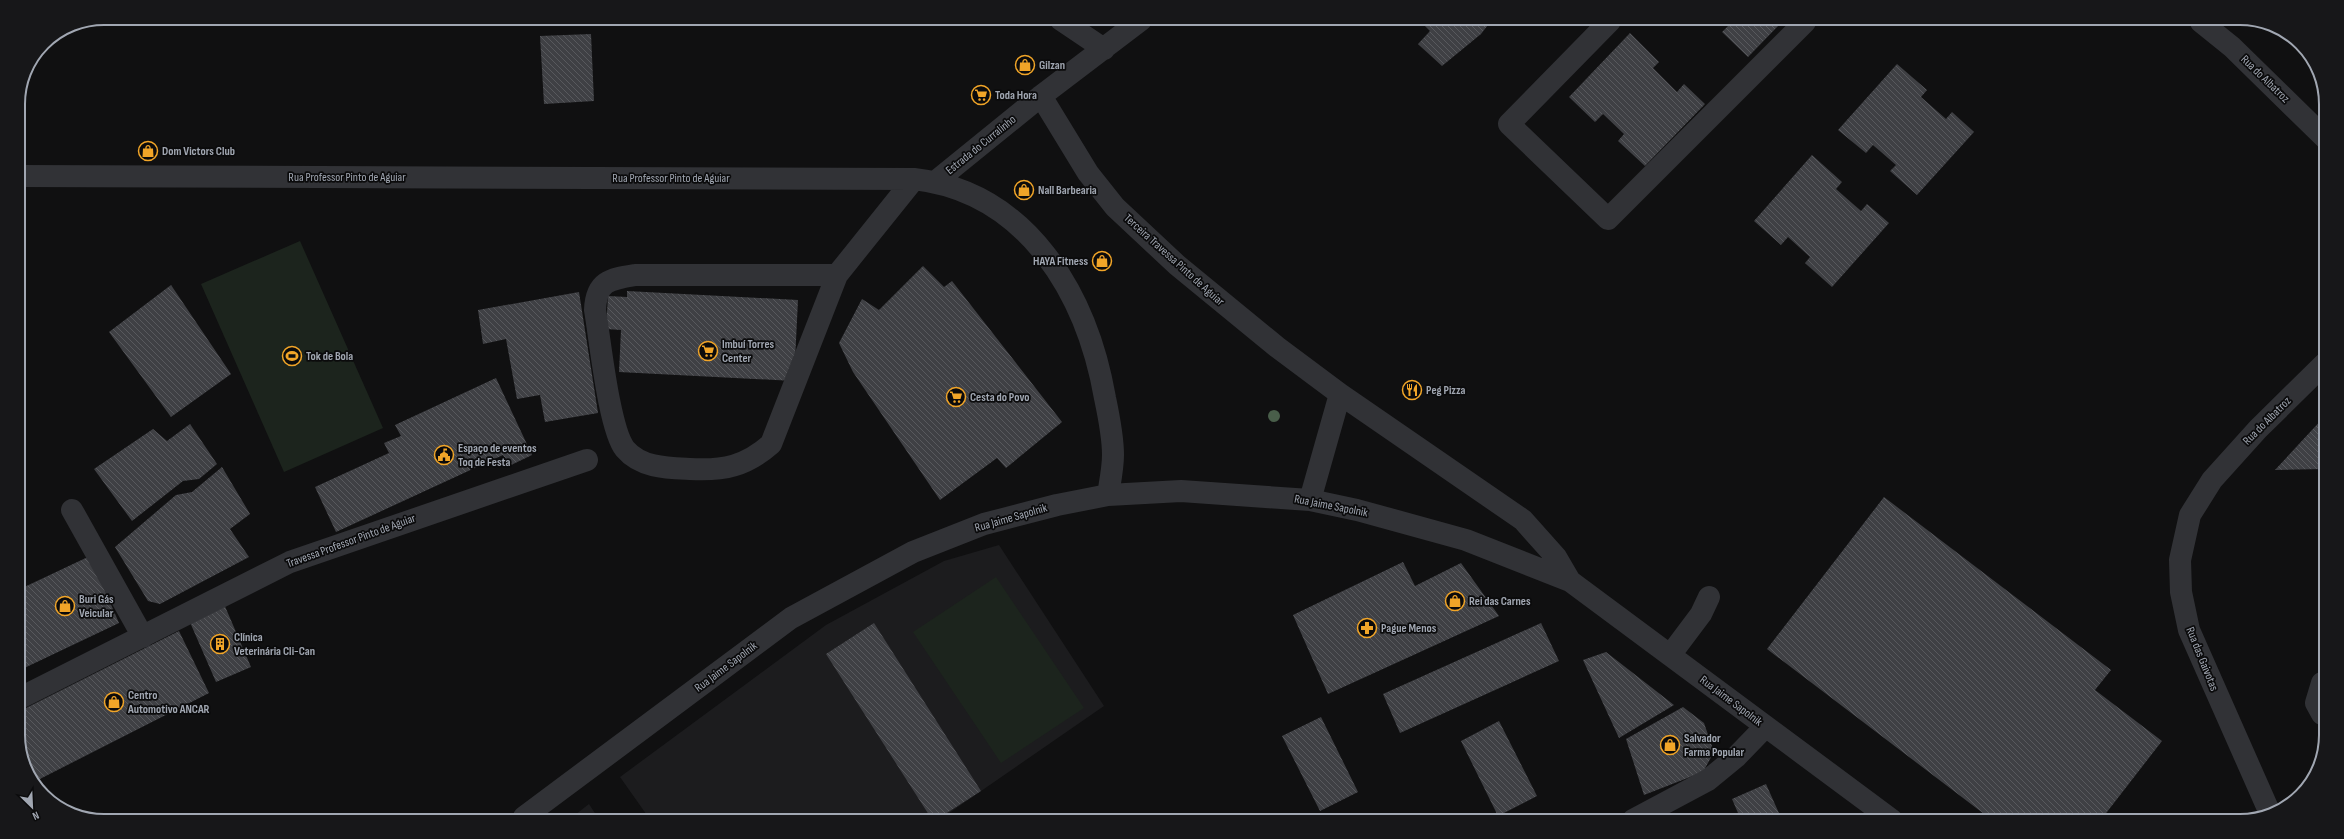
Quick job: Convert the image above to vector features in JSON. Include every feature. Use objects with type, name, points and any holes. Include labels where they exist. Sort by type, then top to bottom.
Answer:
[{"type":"street","points":[[1068,25],[1104,49]]},
{"type":"street","name":"Estrada do Curralinho","points":[[837,275],[635,275],[616,278],[602,284],[596,295],[595,310],[615,427],[625,449],[641,461],[660,468],[713,470],[739,465],[758,456],[771,444],[837,275],[925,180],[1104,49],[1131,25]]},
{"type":"street","points":[[1606,25],[1509,124],[1608,219],[1802,25]]},
{"type":"street","name":"Rua do Albatroz","points":[[2205,25],[2232,47],[2319,132]]},
{"type":"street","name":"Terceira Travessa Pinto de Aguiar","points":[[1041,96],[1088,173],[1115,207],[1220,301],[1340,394]]},
{"type":"street","name":"Rua Professor Pinto de Aguiar","points":[[25,176],[925,180],[961,190],[987,202],[1015,223],[1042,250],[1070,288],[1088,331],[1101,376],[1113,455],[1108,495]]},
{"type":"street","name":"Rua do Albatroz","points":[[2212,480],[2258,429],[2319,369]]},
{"type":"street","points":[[1310,500],[1340,394]]},
{"type":"street","name":"Rua Jaime Sapolnik","points":[[1340,394],[1523,520],[1556,557],[1570,581]]},
{"type":"street","name":"Travessa Professor Pinto de Aguiar","points":[[25,696],[290,562],[587,460]]},
{"type":"street","name":"Rua das Gaivotas","points":[[2212,480],[2190,514],[2180,560],[2181,592],[2189,630],[2268,809]]},
{"type":"street","name":"Rua Jaime Sapolnik","points":[[535,814],[791,618],[913,552],[984,524],[1057,505],[1108,495],[1181,491],[1310,500],[1357,510],[1466,540],[1570,581],[1671,654],[1765,727],[1884,814]]},
{"type":"street","points":[[72,510],[143,637]]},
{"type":"street","points":[[1671,654],[1701,614],[1709,597]]},
{"type":"street","points":[[2319,692],[2316,703],[2319,708]]},
{"type":"street","points":[[1644,814],[1708,780],[1736,757],[1765,727]]},
{"type":"shaded area","name":"Tok de Bola","points":[[300,241],[383,428],[284,472],[201,284]]},
{"type":"shaded area","points":[[999,545],[1104,706],[948,814],[646,814],[620,777],[826,625],[944,561]]},
{"type":"shaded area","points":[[996,577],[1084,708],[1001,763],[913,632]]},
{"type":"shaded area","points":[[589,804],[595,814],[576,814]]},
{"type":"building","points":[[1424,25],[1488,25],[1481,34],[1442,66],[1418,44],[1430,31]]},
{"type":"building","points":[[1727,25],[1779,25],[1748,57],[1722,32],[1728,26]]},
{"type":"building","points":[[1630,33],[1659,62],[1653,68],[1677,92],[1684,84],[1705,104],[1645,166],[1618,141],[1624,134],[1603,114],[1595,122],[1569,97]]},
{"type":"building","points":[[591,34],[594,101],[544,104],[540,36]]},
{"type":"building","points":[[1897,64],[1927,90],[1921,97],[1946,119],[1952,112],[1974,132],[1917,195],[1890,171],[1896,165],[1873,145],[1866,153],[1838,130]]},
{"type":"building","points":[[1812,155],[1842,182],[1836,189],[1861,211],[1867,204],[1889,223],[1832,287],[1805,263],[1810,257],[1788,237],[1781,245],[1754,221]]},
{"type":"building","name":"Cesta do Povo","points":[[923,266],[944,287],[952,281],[1062,422],[1006,468],[997,458],[940,500],[853,372],[839,343],[862,299],[879,310]]},
{"type":"building","points":[[171,285],[231,374],[171,417],[109,332]]},
{"type":"building","name":"Imbuí Torres Center","points":[[627,291],[798,300],[794,381],[619,372],[621,330],[606,329],[608,296],[627,297]]},
{"type":"building","points":[[579,292],[598,413],[545,422],[540,395],[517,399],[506,339],[483,344],[478,310]]},
{"type":"building","name":"Espaço de eventos Toq de Festa","points":[[496,378],[532,455],[509,466],[503,455],[336,532],[315,487],[389,453],[384,443],[401,436],[395,425]]},
{"type":"building","points":[[2319,422],[2319,469],[2275,470]]},
{"type":"building","points":[[190,424],[217,464],[199,479],[183,481],[132,521],[94,469],[153,429],[167,441]]},
{"type":"building","points":[[222,467],[250,514],[230,529],[249,557],[160,604],[148,601],[115,547],[176,495],[192,492]]},
{"type":"building","points":[[1884,497],[2111,670],[2095,690],[2162,741],[2105,814],[1984,814],[1767,649]]},
{"type":"building","name":"Buri Gás Veicular","points":[[90,556],[119,623],[25,668],[25,587]]},
{"type":"building","name":"Pague Menos","points":[[1403,562],[1415,586],[1461,563],[1499,616],[1328,694],[1293,615]]},
{"type":"building","name":"Clínica Veterinária Cli-Can","points":[[224,604],[251,667],[216,682],[189,620]]},
{"type":"building","points":[[874,623],[981,791],[945,814],[928,814],[826,654]]},
{"type":"building","points":[[1541,623],[1559,661],[1400,733],[1383,694]]},
{"type":"building","name":"Centro Automotivo ANCAR","points":[[179,631],[209,693],[39,780],[28,756],[25,740],[25,708]]},
{"type":"building","points":[[1606,652],[1674,705],[1619,738],[1583,660]]},
{"type":"building","name":"Salvador Farma Popular","points":[[1683,707],[1704,723],[1714,752],[1703,772],[1644,795],[1626,739]]},
{"type":"building","points":[[1321,717],[1358,792],[1320,811],[1282,736]]},
{"type":"building","points":[[1499,721],[1537,796],[1502,814],[1497,814],[1461,741]]},
{"type":"building","points":[[1766,784],[1779,814],[1738,814],[1732,799]]},
{"type":"place","name":"Gilzan","points":[[1025,65]]},
{"type":"place","name":"Toda Hora","points":[[981,95]]},
{"type":"place","name":"Dom Victors Club","points":[[148,151]]},
{"type":"place","name":"Nall Barbearia","points":[[1024,190]]},
{"type":"place","name":"HAYA Fitness","points":[[1102,261]]},
{"type":"place","name":"Imbuí Torres Center","points":[[708,351]]},
{"type":"place","name":"Tok de Bola","points":[[292,356]]},
{"type":"place","name":"Peg Pizza","points":[[1412,390]]},
{"type":"place","name":"Cesta do Povo","points":[[956,397]]},
{"type":"place","name":"Espaço de eventos Toq de Festa","points":[[444,455]]},
{"type":"place","name":"Rei das Carnes","points":[[1455,601]]},
{"type":"place","name":"Buri Gás Veicular","points":[[65,606]]},
{"type":"place","name":"Pague Menos","points":[[1367,628]]},
{"type":"place","name":"Clínica Veterinária Cli-Can","points":[[220,644]]},
{"type":"place","name":"Centro Automotivo ANCAR","points":[[114,702]]},
{"type":"place","name":"Salvador Farma Popular","points":[[1670,745]]}]
